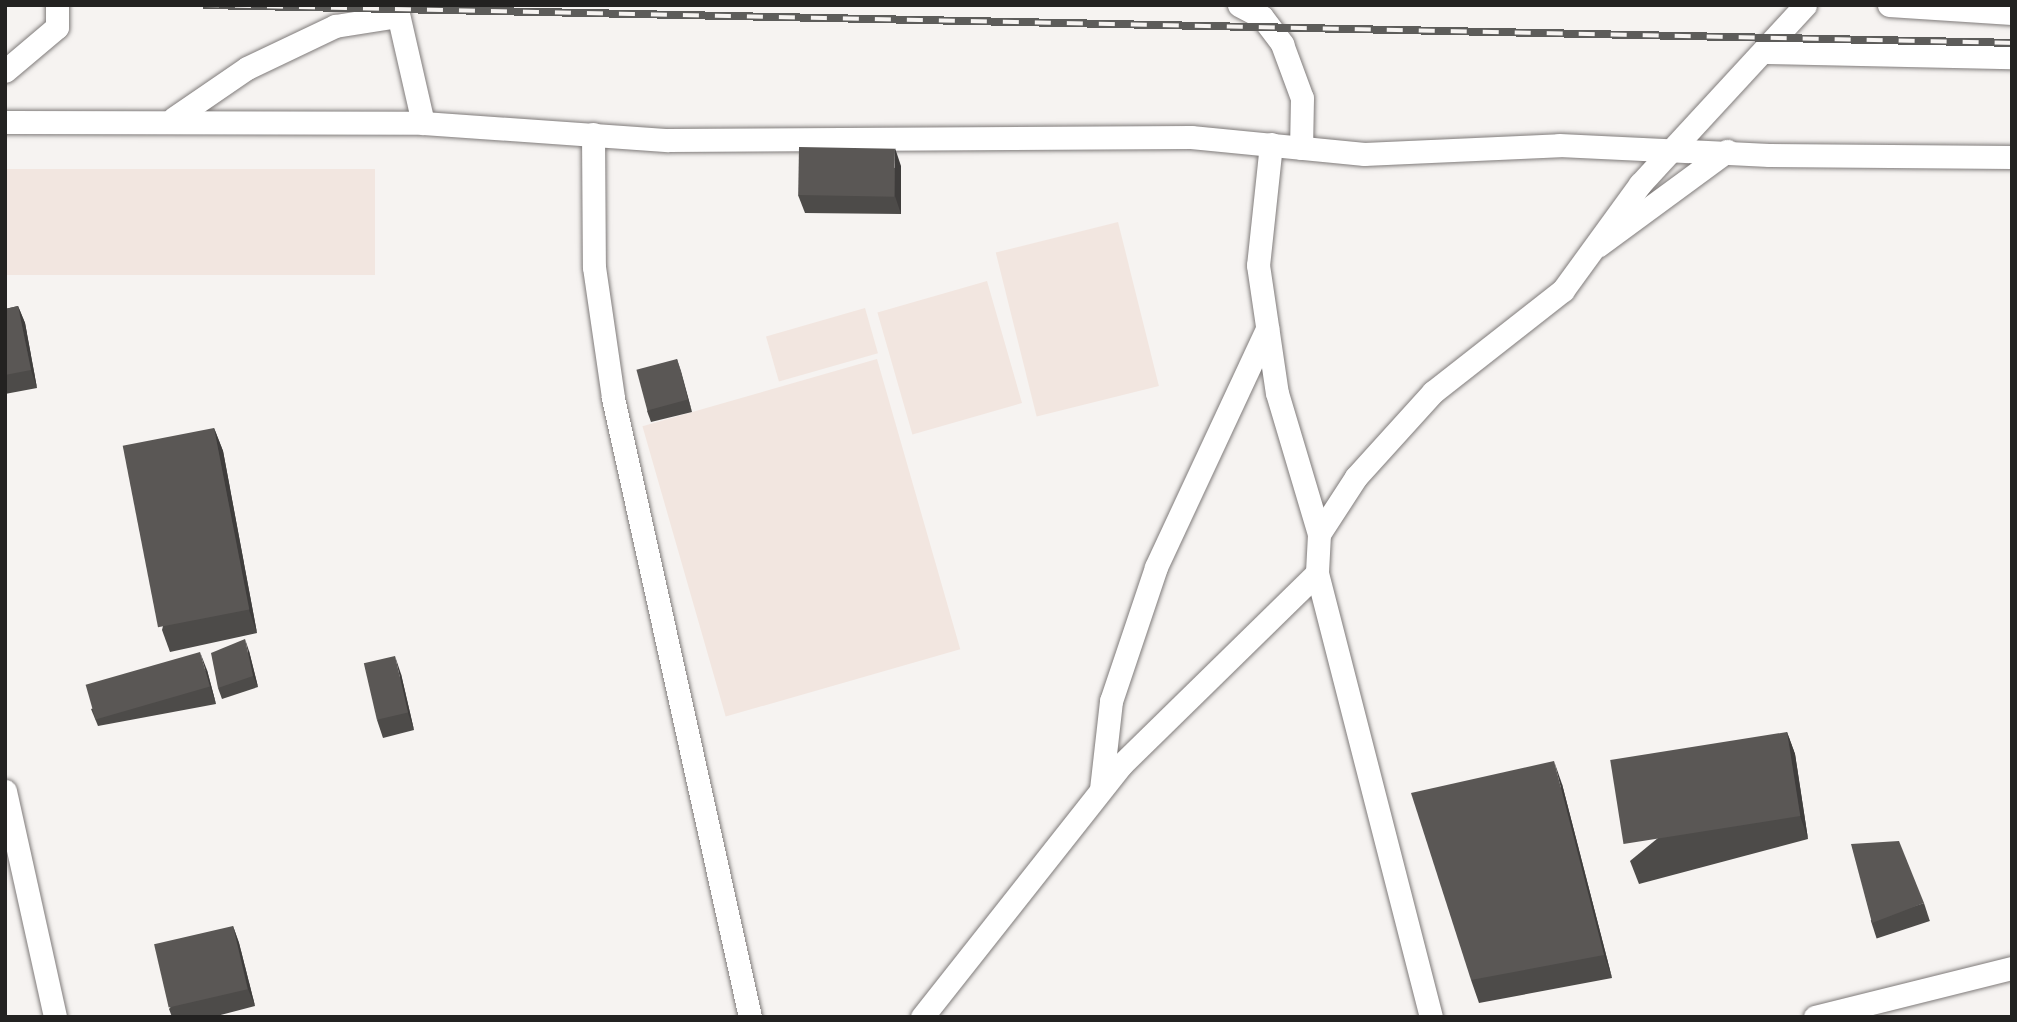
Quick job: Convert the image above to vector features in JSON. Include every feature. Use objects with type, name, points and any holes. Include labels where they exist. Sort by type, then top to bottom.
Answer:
[{"type":"street","points":[[5,71],[57,27],[57,5]]},
{"type":"street","points":[[1239,5],[1262,17],[1282,44],[1302,98],[1301,148]]},
{"type":"street","points":[[1319,534],[1396,429],[1563,290],[1672,146],[1767,52],[1805,5]]},
{"type":"street","points":[[1889,5],[2012,13]]},
{"type":"street","points":[[174,118],[247,68],[335,26],[397,11],[423,123]]},
{"type":"street","points":[[1767,52],[2012,57]]},
{"type":"street","points":[[5,122],[174,118],[423,123],[668,140],[1115,135],[1271,144],[1364,155],[1672,146],[1727,151],[2012,157]]},
{"type":"street","points":[[593,134],[594,268],[611,386],[750,1017]]},
{"type":"street","points":[[1271,144],[1258,265],[1277,393],[1319,534],[1317,573],[1431,1017]]},
{"type":"street","points":[[1599,245],[1727,151]]},
{"type":"street","points":[[1101,789],[1111,701],[1156,567],[1267,329]]},
{"type":"street","points":[[922,1017],[1101,789],[1317,573]]},
{"type":"street","points":[[5,792],[55,1017]]},
{"type":"street","points":[[1815,1017],[2012,968]]},
{"type":"shaded area","points":[[5,169],[375,169],[375,275],[5,275]]},
{"type":"shaded area","points":[[1118,222],[1159,386],[1037,416],[996,252]]},
{"type":"shaded area","points":[[987,281],[1022,403],[912,435],[877,312]]},
{"type":"shaded area","points":[[865,308],[878,353],[779,382],[766,336]]},
{"type":"shaded area","points":[[877,359],[960,649],[726,717],[642,426]]},
{"type":"building","points":[[799,147],[895,149],[894,197],[798,195]]},
{"type":"building","points":[[18,306],[31,370],[5,375],[5,309]]},
{"type":"building","points":[[677,359],[688,400],[647,410],[636,370]]},
{"type":"building","points":[[214,428],[249,610],[158,627],[123,446]]},
{"type":"building","points":[[245,639],[253,676],[218,688],[211,653]]},
{"type":"building","points":[[200,652],[210,687],[96,719],[86,685]]},
{"type":"building","points":[[395,656],[408,713],[377,720],[364,663]]},
{"type":"building","points":[[1787,732],[1800,816],[1624,844],[1610,760]]},
{"type":"building","points":[[1554,761],[1604,955],[1471,980],[1411,793]]},
{"type":"building","points":[[1899,841],[1924,903],[1872,923],[1851,844]]},
{"type":"building","points":[[233,926],[248,989],[169,1008],[154,944]]},
{"type":"railway","points":[[203,5],[2012,43]]}]
